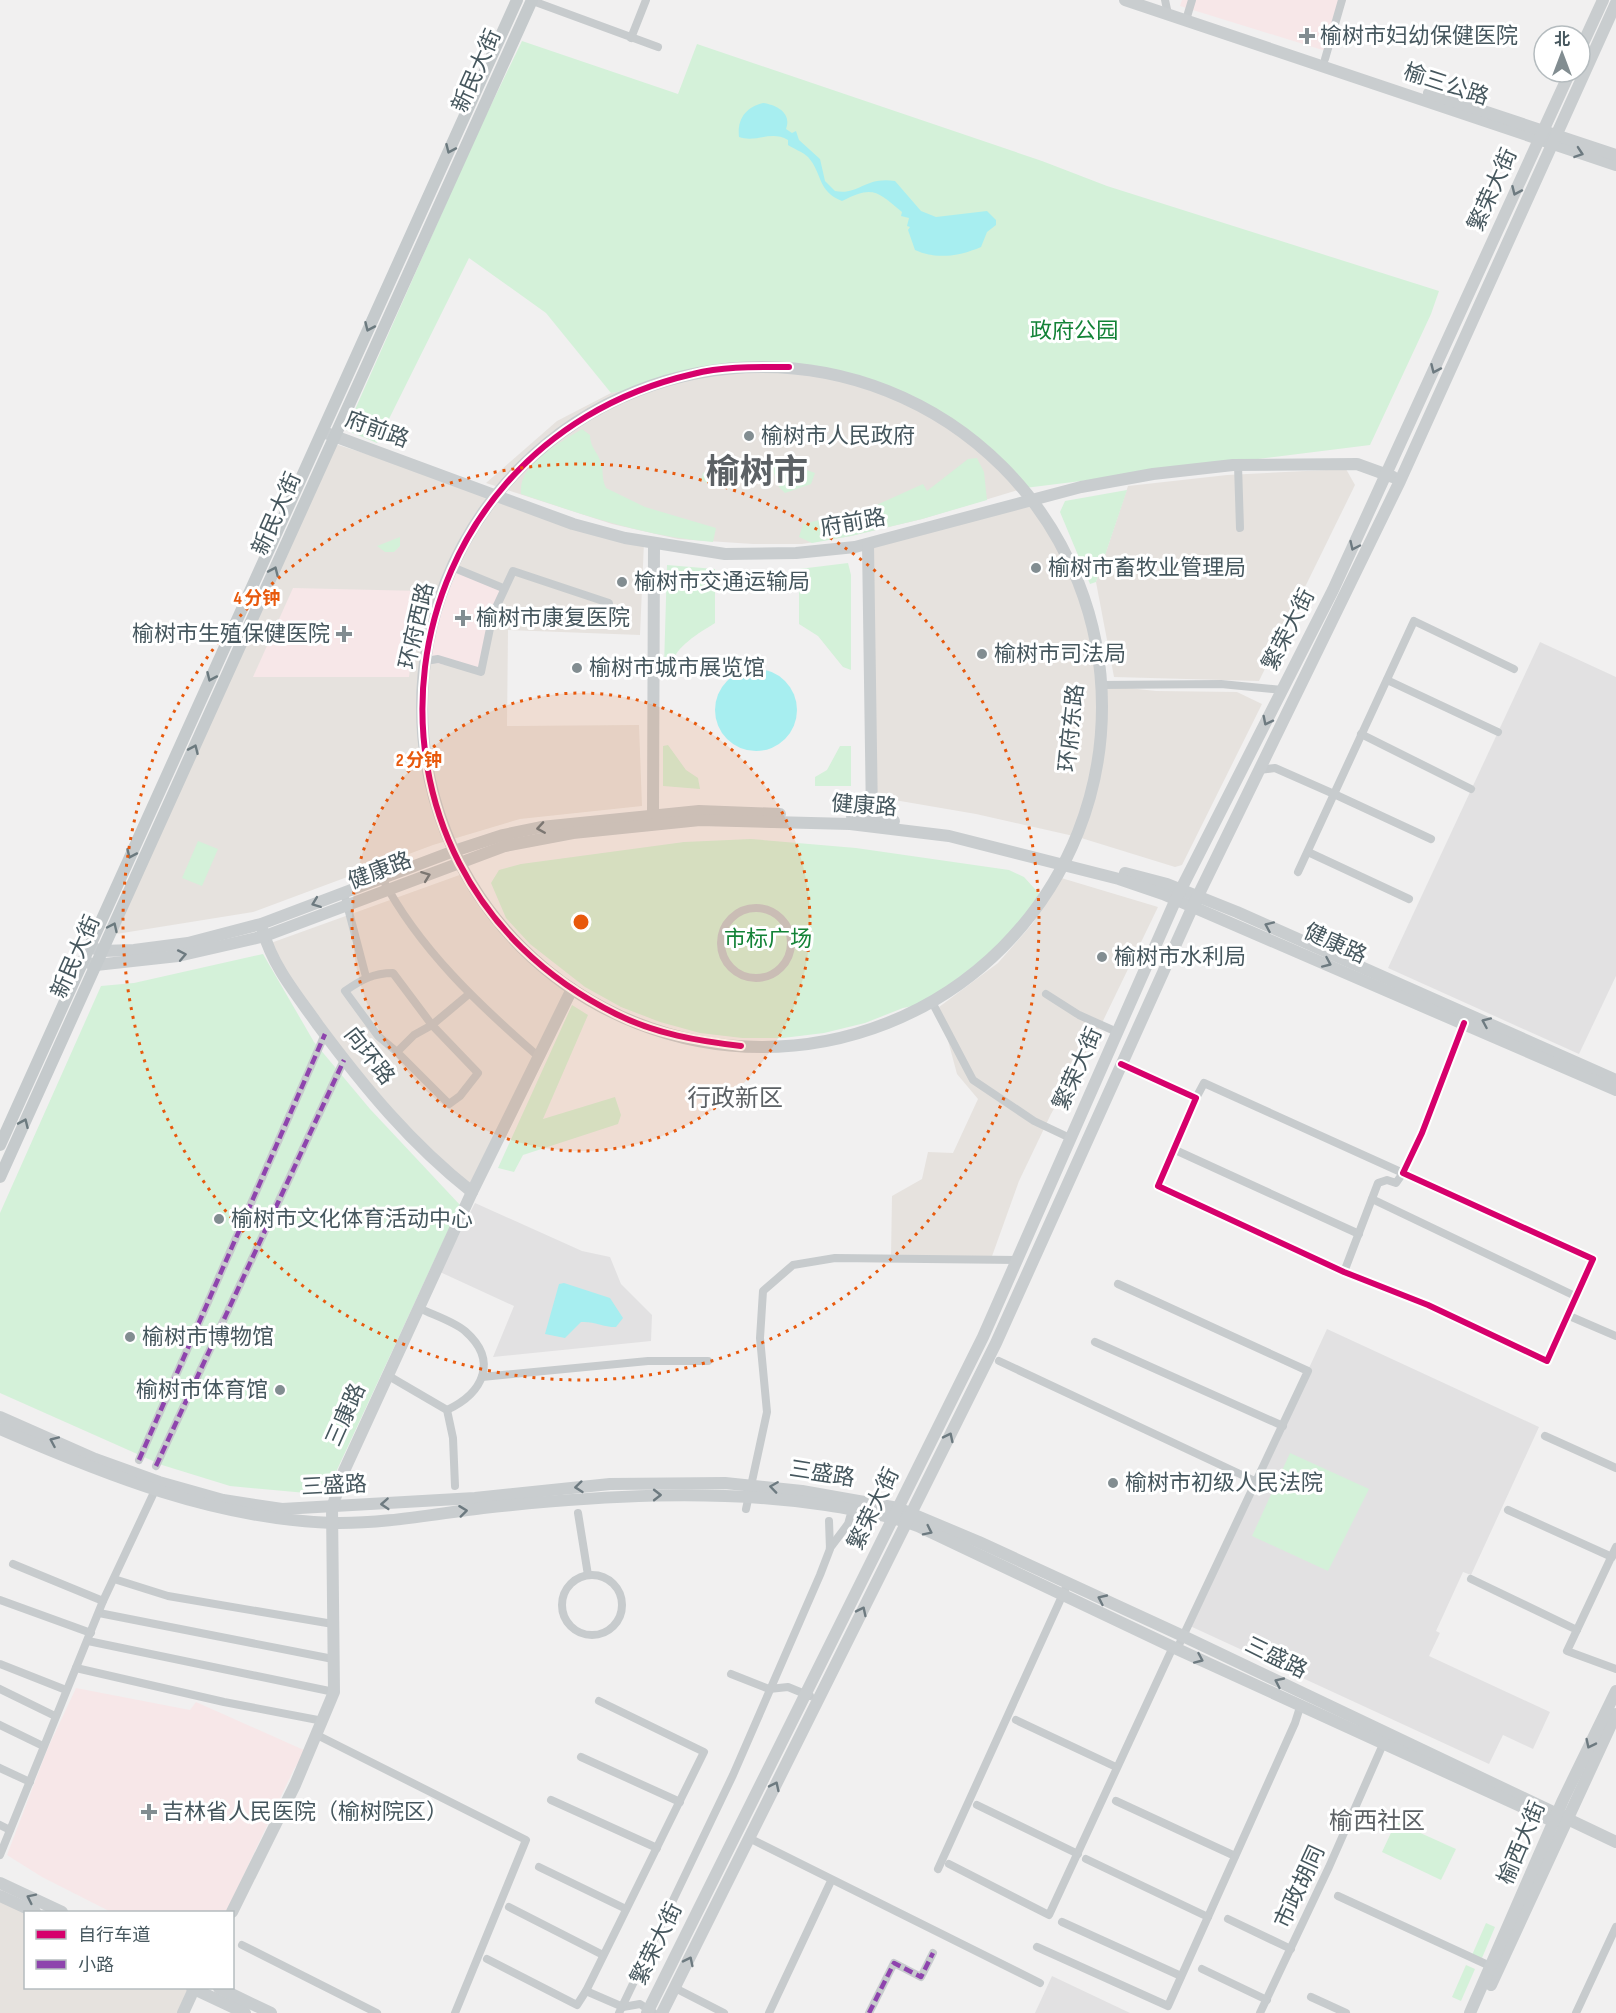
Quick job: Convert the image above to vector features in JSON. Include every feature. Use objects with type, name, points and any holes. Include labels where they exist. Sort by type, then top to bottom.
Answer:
[{"type":"main road","name":"新民大街","points":[[0,1145],[517,0]]},
{"type":"main road","name":"新民大街","points":[[0,1177],[531,0]]},
{"type":"main road","name":"榆三公路","points":[[1125,0],[1166,7]]},
{"type":"main road","name":"榆三公路","points":[[1148,0],[1187,17],[1548,136],[1616,154]]},
{"type":"main road","points":[[1592,24],[1603,0]]},
{"type":"main road","points":[[1548,136],[1616,3]]},
{"type":"main road","name":"榆三公路","points":[[1187,17],[1325,59],[1548,136],[1616,165]]},
{"type":"main road","points":[[1548,136],[1566,84]]},
{"type":"main road","name":"繁荣大街","points":[[650,2012],[983,1337],[1179,895],[1388,474],[1548,136]]},
{"type":"main road","name":"繁荣大街","points":[[663,2013],[996,1343],[1195,901],[1400,481],[1548,136]]},
{"type":"main road","name":"环府西路","points":[[741,1047],[699,1041],[657,1031],[618,1015],[551,974],[513,939],[478,894],[454,851],[436,807],[426,761],[421,714],[425,661],[432,621],[452,567],[469,534],[495,495],[528,460],[564,430],[625,396],[649,386],[694,373],[742,367],[789,367]]},
{"type":"main road","name":"环府东路","points":[[741,1047],[784,1047],[826,1041],[867,1031],[907,1016],[979,970],[1011,941],[1038,909],[1067,861],[1078,837],[1100,685],[1096,646],[1080,589],[1055,533],[1034,499],[1002,463],[966,433],[926,407],[882,387],[836,374],[789,367]]},
{"type":"main road","name":"府前路","points":[[322,431],[573,524],[654,544],[725,554],[758,554],[868,544],[1034,499],[1153,474],[1238,465],[1357,464],[1388,474],[1400,481]]},
{"type":"main road","points":[[653,815],[654,544]]},
{"type":"main road","points":[[868,544],[872,818]]},
{"type":"main road","name":"健康路","points":[[89,947],[102,951],[134,950],[263,930],[344,893],[454,851],[503,835],[541,827],[699,811],[872,818],[948,830],[1067,861],[1119,879],[1179,895],[1616,1080]]},
{"type":"main road","name":"健康路","points":[[82,960],[96,965],[178,956],[348,905],[505,846],[573,833],[700,820],[850,824],[905,830],[949,836],[1067,861]]},
{"type":"main road","name":"健康路","points":[[1195,901],[1616,1090]]},
{"type":"main road","name":"向环路","points":[[263,930],[281,974],[344,1060],[393,1120],[438,1165],[472,1192]]},
{"type":"main road","name":"三康路","points":[[232,1911],[317,1735],[334,1692],[331,1523],[332,1508],[344,1471],[472,1192],[573,989]]},
{"type":"main road","name":"三盛路","points":[[0,1417],[157,1486],[223,1500],[282,1509],[332,1508],[610,1484],[749,1490],[896,1513],[1065,1588],[1183,1636],[1561,1820],[1616,1851]]},
{"type":"main road","points":[[0,1429],[119,1479],[157,1486],[200,1504],[252,1514],[331,1523],[639,1496],[749,1490]]},
{"type":"main road","name":"三盛路","points":[[749,1490],[852,1510],[896,1513]]},
{"type":"main road","name":"三盛路","points":[[1065,1588],[1175,1648],[1561,1820],[1616,1842]]},
{"type":"main road","name":"榆西大街","points":[[1478,2013],[1616,1691]]},
{"type":"main road","name":"榆西大街","points":[[1470,2013],[1490,1966],[1561,1820],[1616,1714]]},
{"type":"main road","points":[[0,1883],[60,1911]]},
{"type":"main road","points":[[0,1896],[33,1911]]},
{"type":"main road","points":[[183,2013],[193,1989]]},
{"type":"main road","points":[[195,1989],[245,2013]]},
{"type":"main road","points":[[221,1989],[272,2013]]},
{"type":"street","points":[[531,0],[658,47]]},
{"type":"street","points":[[631,38],[645,0]]},
{"type":"street","points":[[1187,17],[1192,0]]},
{"type":"street","points":[[1325,59],[1342,0]]},
{"type":"street","points":[[1238,465],[1240,528]]},
{"type":"street","points":[[452,567],[503,588]]},
{"type":"street","points":[[425,661],[438,660],[482,672],[494,614],[503,588],[513,572],[609,603],[609,621],[494,614]]},
{"type":"street","points":[[1298,872],[1414,621],[1514,669]]},
{"type":"street","points":[[1387,680],[1498,732]]},
{"type":"street","points":[[1100,685],[1211,684],[1282,690]]},
{"type":"street","points":[[1361,734],[1472,789]]},
{"type":"street","points":[[1260,770],[1275,768],[1431,839]]},
{"type":"street","points":[[1308,852],[1409,899]]},
{"type":"street","points":[[382,878],[422,938],[469,994],[539,1058]]},
{"type":"street","points":[[344,893],[366,977]]},
{"type":"street","points":[[751,909],[771,911],[779,916],[790,933],[792,944],[785,964],[768,977],[757,979],[737,973],[729,965],[721,945],[726,925],[741,912],[751,909]]},
{"type":"street","points":[[393,974],[432,1026],[478,1073],[460,1096],[449,1104],[378,1036],[345,991],[366,977],[393,974]]},
{"type":"street","points":[[397,1052],[414,1035],[432,1026],[469,994]]},
{"type":"street","points":[[1046,994],[1078,1015],[1117,1032]]},
{"type":"street","points":[[932,1002],[973,1080],[1034,1121],[1070,1138]]},
{"type":"street","points":[[1344,1272],[1378,1183],[1387,1180],[1396,1183],[1403,1173],[1422,1133],[1464,1023]]},
{"type":"street","points":[[139,1460],[325,1034]]},
{"type":"street","points":[[156,1466],[344,1060]]},
{"type":"street","points":[[1121,1064],[1196,1098]]},
{"type":"street","points":[[1204,1083],[1593,1259],[1547,1361],[1428,1305],[1344,1272],[1158,1186],[1196,1098],[1204,1083]]},
{"type":"street","points":[[1173,1149],[1359,1234]]},
{"type":"street","points":[[1372,1199],[1575,1296]]},
{"type":"street","points":[[746,1509],[767,1412],[760,1338],[763,1291],[793,1265],[835,1258],[1017,1260]]},
{"type":"street","points":[[949,1864],[1049,1915],[1116,1767],[1183,1636],[1308,1371],[1118,1284]]},
{"type":"street","points":[[418,1308],[464,1330],[482,1351],[482,1377],[477,1389],[463,1402],[447,1410]]},
{"type":"street","points":[[1567,1315],[1616,1336]]},
{"type":"street","points":[[1095,1342],[1283,1426]]},
{"type":"street","points":[[482,1377],[637,1362],[708,1361]]},
{"type":"street","points":[[999,1361],[1257,1482]]},
{"type":"street","points":[[387,1376],[447,1410],[453,1438],[455,1486]]},
{"type":"street","points":[[1545,1436],[1616,1468]]},
{"type":"street","points":[[0,1855],[103,1601],[157,1486]]},
{"type":"street","points":[[621,2010],[733,1775],[830,1549],[848,1524],[852,1510]]},
{"type":"street","points":[[1508,1510],[1611,1557]]},
{"type":"street","points":[[578,1513],[588,1575]]},
{"type":"street","points":[[829,1521],[830,1549]]},
{"type":"street","points":[[1616,1547],[1567,1651],[1616,1669]]},
{"type":"street","points":[[13,1564],[103,1601]]},
{"type":"street","points":[[588,1575],[608,1580],[621,1596],[621,1616],[615,1625],[598,1635],[588,1635],[577,1630],[566,1619],[563,1610],[562,1601],[571,1584],[588,1575]]},
{"type":"street","points":[[114,1579],[168,1596],[333,1624]]},
{"type":"street","points":[[1471,1579],[1576,1630]]},
{"type":"street","points":[[938,1869],[1065,1588]]},
{"type":"street","points":[[0,1600],[90,1637],[334,1692]]},
{"type":"street","points":[[99,1613],[333,1659]]},
{"type":"street","points":[[0,1664],[66,1690]]},
{"type":"street","points":[[76,1668],[224,1702],[323,1721]]},
{"type":"street","points":[[731,1674],[769,1689],[788,1687],[818,1701]]},
{"type":"street","points":[[0,1689],[55,1716]]},
{"type":"street","points":[[487,1959],[577,2005],[704,1752],[599,1701]]},
{"type":"street","points":[[1037,1947],[1168,2006],[1295,1723],[1301,1704]]},
{"type":"street","points":[[1016,1720],[1116,1767]]},
{"type":"street","points":[[0,1725],[43,1746]]},
{"type":"street","points":[[317,1735],[526,1840],[455,2013]]},
{"type":"street","name":"市政胡同","points":[[1260,2013],[1384,1742]]},
{"type":"street","points":[[581,1757],[680,1802]]},
{"type":"street","points":[[0,1768],[30,1782]]},
{"type":"street","points":[[551,1800],[657,1848]]},
{"type":"street","points":[[1116,1801],[1235,1856]]},
{"type":"street","points":[[977,1805],[1077,1854]]},
{"type":"street","points":[[0,1825],[10,1830]]},
{"type":"street","points":[[750,1838],[831,1881],[1040,1983]]},
{"type":"street","points":[[1086,1859],[1208,1917]]},
{"type":"street","points":[[538,1868],[626,1909]]},
{"type":"street","points":[[769,2013],[831,1881]]},
{"type":"street","points":[[1338,1896],[1490,1966]]},
{"type":"street","points":[[509,1907],[603,1955]]},
{"type":"street","points":[[1228,1919],[1290,1949]]},
{"type":"street","points":[[1062,1922],[1181,1977]]},
{"type":"street","points":[[1576,2013],[1616,1927]]},
{"type":"street","points":[[242,1946],[377,2013]]},
{"type":"street","points":[[869,2013],[894,1963],[921,1977],[933,1953]]},
{"type":"street","points":[[1202,1970],[1267,2000]]},
{"type":"street","points":[[675,1988],[724,2013]]},
{"type":"street","points":[[586,1991],[621,2010],[640,2004],[650,2012]]},
{"type":"street","points":[[1311,1997],[1346,2013]]},
{"type":"shaded area","name":"榆树市妇幼保健医院","points":[[1182,0],[1346,0],[1329,52],[1180,6]]},
{"type":"shaded area","points":[[726,369],[838,375],[882,388],[948,422],[1002,463],[1025,488],[922,519],[851,536],[802,544],[753,544],[678,539],[612,524],[486,483],[557,421],[611,393]]},
{"type":"shaded area","points":[[332,443],[644,542],[640,635],[508,630],[507,726],[639,725],[642,806],[520,819],[433,845],[253,912],[110,935]]},
{"type":"shaded area","points":[[1346,469],[1355,485],[1259,681],[1114,677],[1096,582],[1128,486],[1227,475]]},
{"type":"shaded area","points":[[1034,499],[1072,569],[1086,609],[1100,685],[1156,691],[1237,692],[1262,704],[1182,865],[1175,867],[1078,837],[976,814],[871,796],[868,544]]},
{"type":"shaded area","name":"榆树市康复医院","points":[[452,567],[503,588],[481,672],[425,661],[432,621]]},
{"type":"shaded area","name":"榆树市生殖保健医院","points":[[293,588],[420,591],[409,677],[253,677]]},
{"type":"shaded area","points":[[1540,642],[1616,677],[1616,976],[1579,1054],[1388,968]]},
{"type":"shaded area","points":[[465,873],[513,939],[572,989],[472,1192],[344,1060],[268,944]]},
{"type":"shaded area","points":[[1058,877],[1158,907],[1101,1025],[1051,1114],[1019,1181],[991,1259],[891,1257],[892,1196],[922,1179],[928,1152],[953,1153],[978,1099],[957,1074],[939,1007],[998,963],[1033,923]]},
{"type":"shaded area","points":[[475,1203],[582,1251],[610,1257],[621,1284],[652,1315],[651,1341],[493,1357],[514,1306],[440,1272]]},
{"type":"shaded area","points":[[1327,1329],[1539,1427],[1471,1575],[1463,1572],[1436,1631],[1440,1633],[1429,1656],[1550,1712],[1533,1749],[1503,1735],[1489,1764],[1190,1626]]},
{"type":"shaded area","name":"吉林省人民医院（榆树院区）","points":[[76,1688],[190,1710],[196,1702],[306,1751],[294,1769],[226,1911],[109,1911],[42,1877],[7,1855],[47,1750]]},
{"type":"shaded area","points":[[0,1896],[24,1911],[24,1989],[192,1989],[183,2013],[0,2013]]},
{"type":"shaded area","points":[[1052,1976],[1130,2013],[1035,2013]]},
{"type":"green space","name":"政府公园","points":[[522,41],[678,94],[697,44],[1042,161],[1107,186],[1439,291],[1431,314],[1370,445],[1025,488],[995,459],[962,433],[927,411],[890,393],[851,380],[811,371],[770,367],[727,369],[611,393],[546,313],[469,258],[377,443],[346,430],[475,138]]},
{"type":"green space","points":[[582,429],[590,435],[591,443],[601,463],[606,488],[645,507],[716,528],[713,542],[639,530],[521,494],[526,473],[533,464],[542,455]]},
{"type":"green space","points":[[742,458],[739,485],[729,489],[719,488],[701,479],[703,473],[724,461]]},
{"type":"green space","points":[[977,458],[984,472],[987,500],[851,536],[812,543],[799,537],[803,524],[872,507],[923,484],[927,491],[968,459]]},
{"type":"green space","points":[[769,460],[787,463],[815,473],[811,484],[785,493],[779,487]]},
{"type":"green space","points":[[1127,490],[1096,582],[1090,584],[1060,512],[1065,501]]},
{"type":"green space","points":[[400,537],[400,546],[394,552],[385,552],[377,546]]},
{"type":"green space","points":[[848,563],[851,575],[851,670],[843,667],[818,636],[799,624],[799,569]]},
{"type":"green space","points":[[667,565],[715,569],[715,623],[683,646],[671,665],[664,666]]},
{"type":"green space","points":[[668,745],[686,770],[698,778],[700,789],[663,786],[663,746]]},
{"type":"green space","points":[[840,746],[851,746],[851,786],[815,786],[815,777],[827,770]]},
{"type":"green space","name":"市标广场","points":[[751,839],[856,848],[1009,870],[1024,877],[1044,899],[1000,951],[969,978],[932,1002],[903,1008],[865,1023],[824,1033],[783,1038],[742,1038],[700,1033],[660,1022],[621,1007],[585,987],[530,944],[506,918],[491,883],[499,870],[521,864],[684,842]]},
{"type":"green space","points":[[198,841],[218,849],[202,886],[182,878]]},
{"type":"green space","name":"榆树市文化体育活动中心","points":[[263,954],[314,1042],[370,1109],[460,1205],[336,1472],[320,1490],[306,1493],[230,1486],[162,1465],[0,1393],[0,1213],[101,986],[134,983]]},
{"type":"green space","points":[[572,1005],[588,1015],[543,1119],[615,1097],[621,1115],[618,1124],[523,1155],[514,1172],[498,1168]]},
{"type":"green space","points":[[1290,1453],[1369,1489],[1328,1571],[1252,1536]]},
{"type":"green space","points":[[1396,1822],[1456,1849],[1441,1880],[1382,1852]]},
{"type":"green space","points":[[1486,1923],[1495,1927],[1482,1958],[1472,1955]]},
{"type":"green space","points":[[1466,1965],[1475,1969],[1461,2001],[1452,1997]]},
{"type":"water","points":[[763,103],[778,108],[785,114],[786,129],[792,133],[796,131],[799,140],[820,159],[825,181],[835,191],[850,191],[876,181],[895,181],[921,211],[936,217],[987,211],[996,220],[996,225],[987,232],[981,247],[965,253],[940,256],[915,250],[908,230],[910,227],[907,226],[909,218],[901,216],[902,212],[880,195],[861,193],[842,201],[828,192],[813,163],[804,154],[788,145],[788,140],[776,136],[751,139],[739,137],[741,119],[752,107]]},
{"type":"water","points":[[756,669],[772,672],[785,681],[794,694],[797,710],[794,726],[785,739],[772,748],[756,751],[740,748],[727,739],[718,726],[715,710],[718,694],[727,681],[740,672]]},
{"type":"water","points":[[564,1283],[610,1298],[623,1318],[616,1327],[581,1322],[565,1338],[545,1334],[559,1284]]},
{"type":"marked path","points":[[139,1460],[325,1034]]},
{"type":"marked path","points":[[156,1466],[344,1060]]},
{"type":"marked path","points":[[869,2013],[894,1963],[921,1977],[933,1953]]},
{"type":"cycle path","points":[[741,1046],[677,1036],[631,1021],[616,1014],[522,948],[459,863],[427,767],[425,667],[451,570],[505,484],[586,417],[705,371],[729,368],[789,367]]},
{"type":"cycle path","points":[[1121,1064],[1196,1098],[1158,1186],[1344,1272],[1428,1305],[1547,1361],[1593,1259],[1403,1173],[1422,1133],[1464,1023]]},
{"type":"place","name":"榆树市妇幼保健医院","points":[[1307,36]]},
{"type":"place","name":"榆树市人民政府","points":[[749,436]]},
{"type":"place","name":"榆树市畜牧业管理局","points":[[1036,568]]},
{"type":"place","name":"榆树市交通运输局","points":[[622,582]]},
{"type":"place","name":"榆树市康复医院","points":[[463,618]]},
{"type":"place","name":"榆树市生殖保健医院","points":[[344,634]]},
{"type":"place","name":"榆树市司法局","points":[[982,654]]},
{"type":"place","name":"榆树市城市展览馆","points":[[577,668]]},
{"type":"place","name":"榆树市水利局","points":[[1102,957]]},
{"type":"place","name":"榆树市文化体育活动中心","points":[[219,1219]]},
{"type":"place","name":"榆树市博物馆","points":[[130,1337]]},
{"type":"place","name":"榆树市体育馆","points":[[280,1390]]},
{"type":"place","name":"榆树市初级人民法院","points":[[1113,1483]]},
{"type":"place","name":"吉林省人民医院（榆树院区）","points":[[149,1812]]},
{"type":"district","name":"榆树市","points":[[757,472]]},
{"type":"district","name":"行政新区","points":[[735,1098]]},
{"type":"district","name":"榆西社区","points":[[1377,1821]]}]
